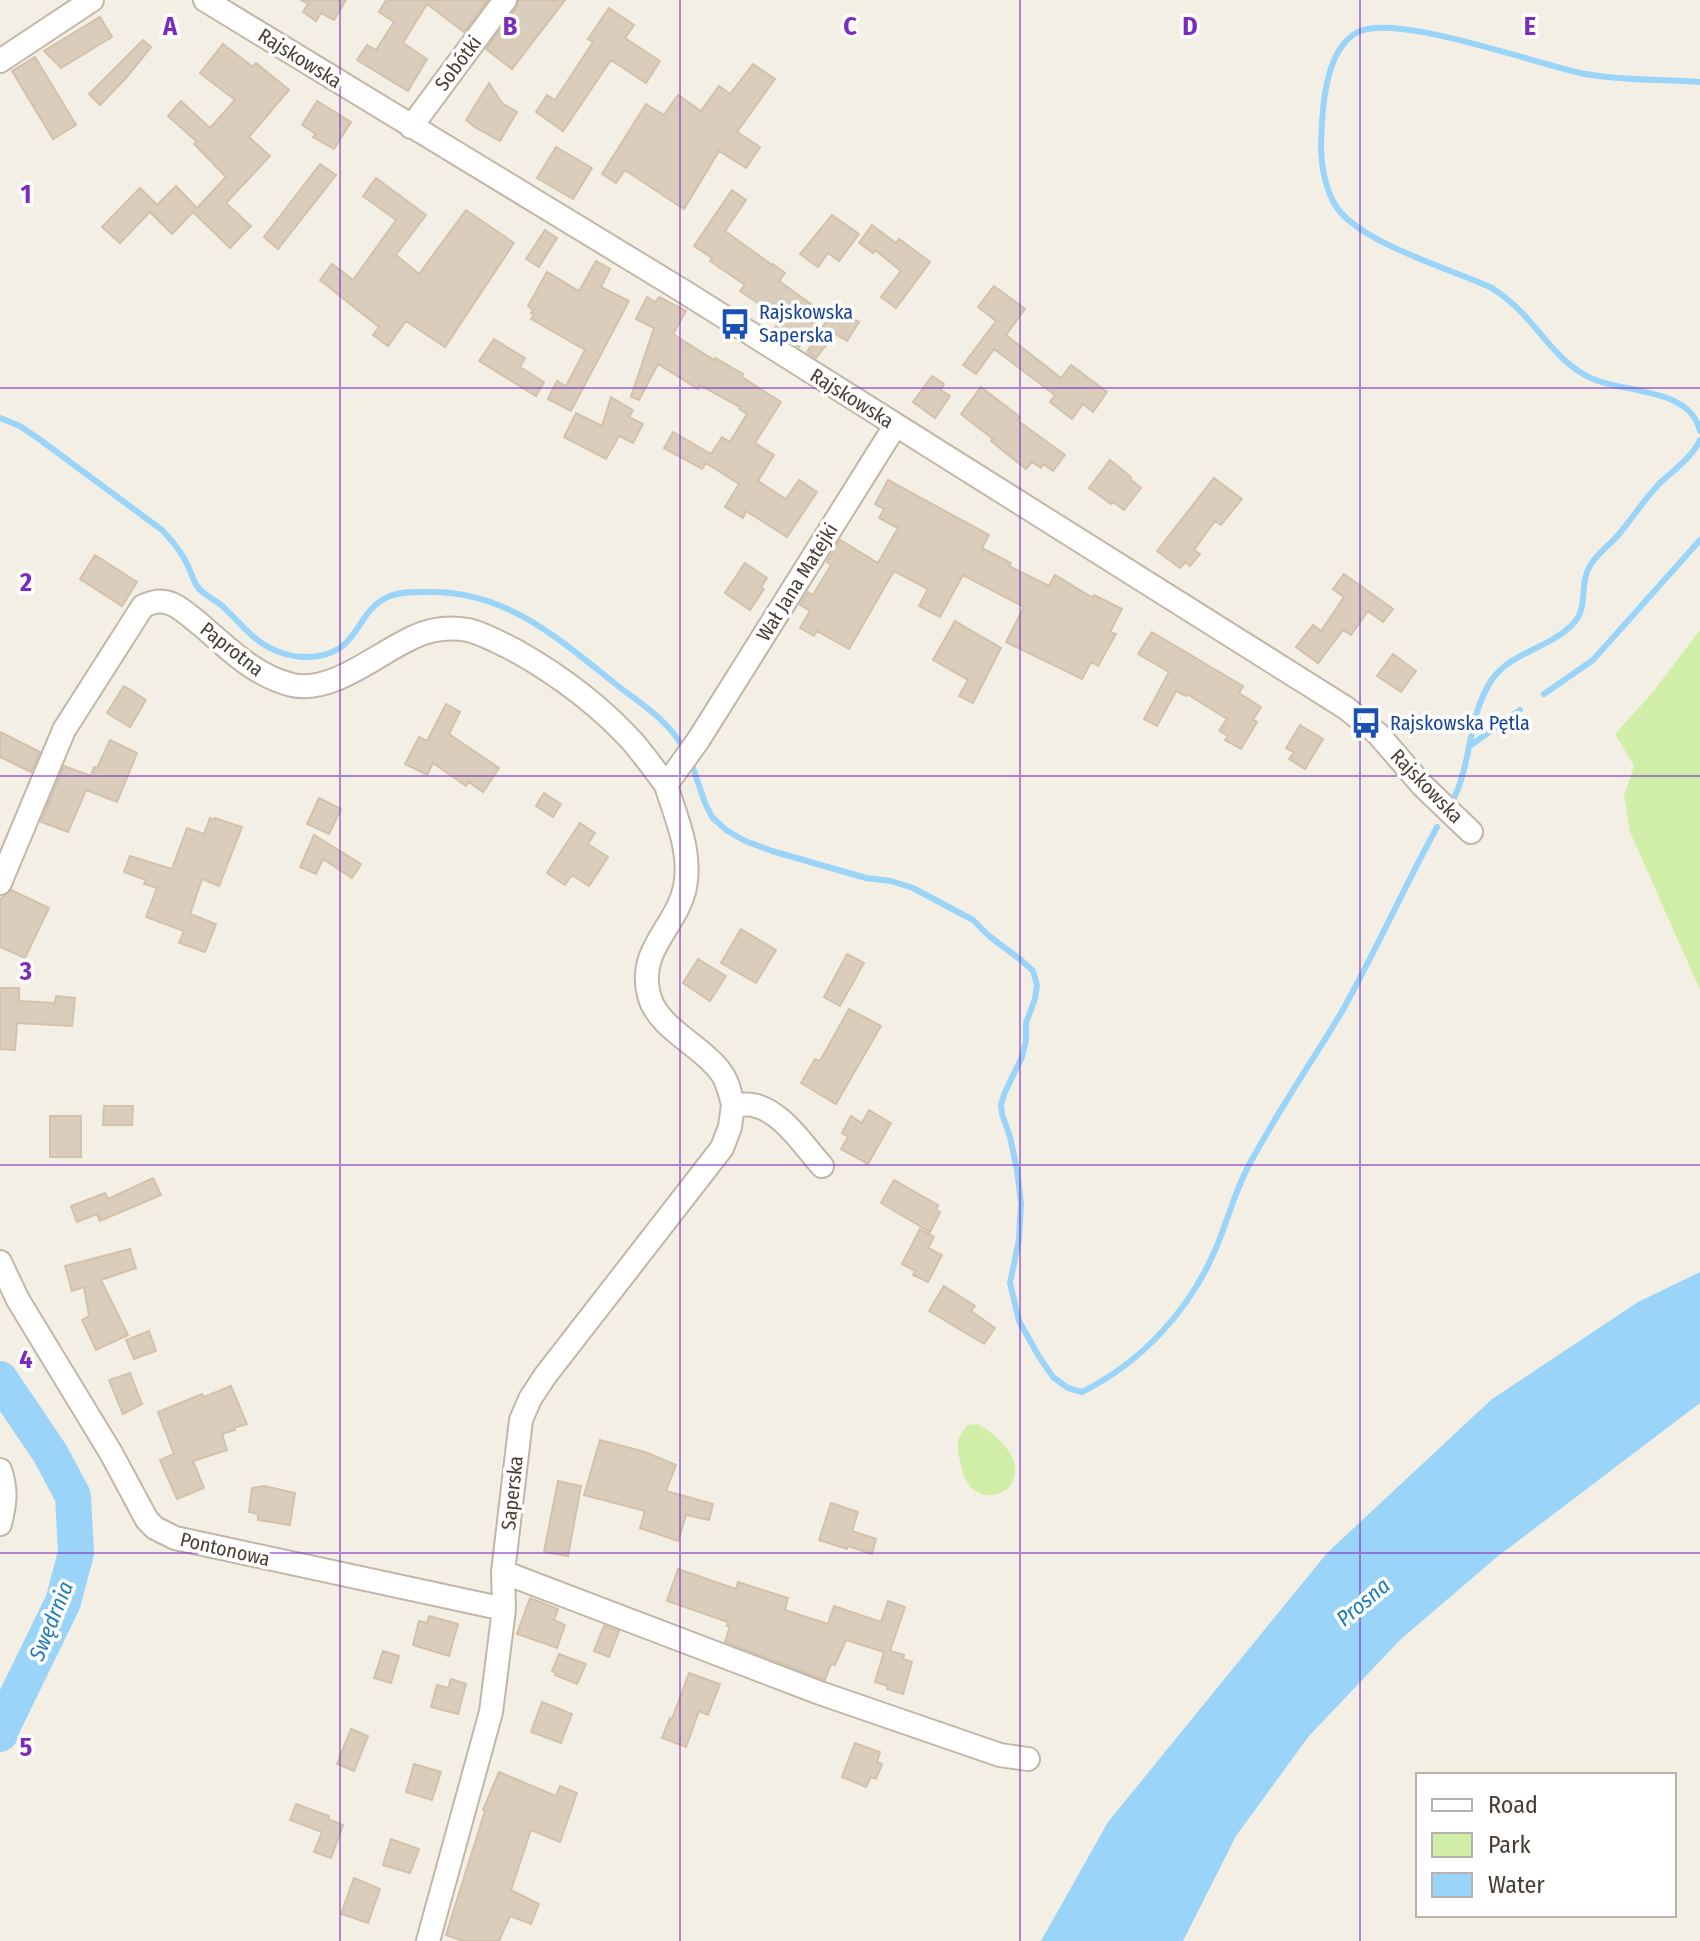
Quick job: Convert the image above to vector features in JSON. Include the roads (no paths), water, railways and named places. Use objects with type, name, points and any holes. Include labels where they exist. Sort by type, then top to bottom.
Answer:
[{"type":"street","points":[[0,61],[92,0]]},
{"type":"street","name":"Rajskowska","points":[[205,0],[683,291],[1346,708],[1378,734],[1422,785],[1471,832]]},
{"type":"street","name":"Sobótki","points":[[411,127],[505,0]]},
{"type":"street","name":"Wał Jana Matejki","points":[[671,777],[699,739],[895,426]]},
{"type":"street","name":"Paprotna","points":[[0,883],[64,730],[143,606],[156,601],[171,603],[186,613],[257,670],[295,686],[318,684],[343,676],[415,636],[440,629],[468,631],[498,641],[549,670],[598,707],[671,777]]},
{"type":"street","points":[[671,777],[688,870],[685,890],[653,948],[646,971],[649,997],[664,1020],[719,1069],[729,1087],[733,1105],[752,1105],[769,1112],[783,1122],[822,1166]]},
{"type":"street","name":"Saperska","points":[[428,1941],[491,1712],[504,1609],[503,1572],[521,1420],[545,1376],[722,1148],[730,1127],[733,1105]]},
{"type":"street","name":"Pontonowa","points":[[0,1262],[18,1300],[111,1453],[147,1520],[155,1528],[175,1538],[504,1609]]},
{"type":"street","points":[[0,1470],[6,1497],[0,1524]]},
{"type":"street","points":[[503,1572],[820,1693],[1000,1755],[1028,1759]]},
{"type":"water","name":"Prosna","points":[[1700,1272],[1700,1403],[1497,1557],[1401,1639],[1309,1736],[1236,1836],[1183,1941],[1041,1941],[1108,1822],[1327,1553],[1492,1399],[1638,1302]]},
{"type":"waterway","points":[[1700,82],[1585,74],[1432,34],[1375,28],[1356,33],[1337,54],[1327,83],[1321,144],[1324,175],[1334,203],[1345,217],[1362,230],[1406,253],[1492,288],[1517,308],[1556,352],[1582,374],[1671,399],[1694,417],[1700,431]]},
{"type":"waterway","points":[[0,418],[20,426],[39,439],[162,530],[182,555],[199,589],[272,649],[300,657],[332,652],[350,638],[370,610],[395,594],[432,592],[484,600],[508,609],[552,635],[661,720],[684,749]]},
{"type":"waterway","points":[[1454,798],[1478,709],[1491,681],[1518,657],[1571,626],[1581,611],[1585,580],[1591,564],[1658,485],[1692,453],[1700,440]]},
{"type":"waterway","points":[[1544,694],[1593,660],[1700,540]]},
{"type":"waterway","points":[[1471,745],[1520,710]]},
{"type":"waterway","points":[[691,762],[712,817],[726,830],[772,851],[913,888],[973,920],[1033,971],[1037,985],[1026,1023],[1026,1041],[1001,1104],[1017,1170],[1021,1203],[1019,1239],[1010,1283],[1019,1321],[1038,1355],[1053,1377],[1068,1388],[1082,1392],[1125,1366],[1144,1350],[1193,1292],[1216,1248],[1250,1163],[1345,1006],[1437,827]]},
{"type":"waterway","name":"Swędrnia","points":[[0,1379],[50,1453],[73,1496],[76,1553],[63,1602],[0,1734]]},
{"type":"place","name":"Rajskowska Saperska","points":[[735,324]]},
{"type":"place","name":"Rajskowska Pętla","points":[[1366,723]]}]
